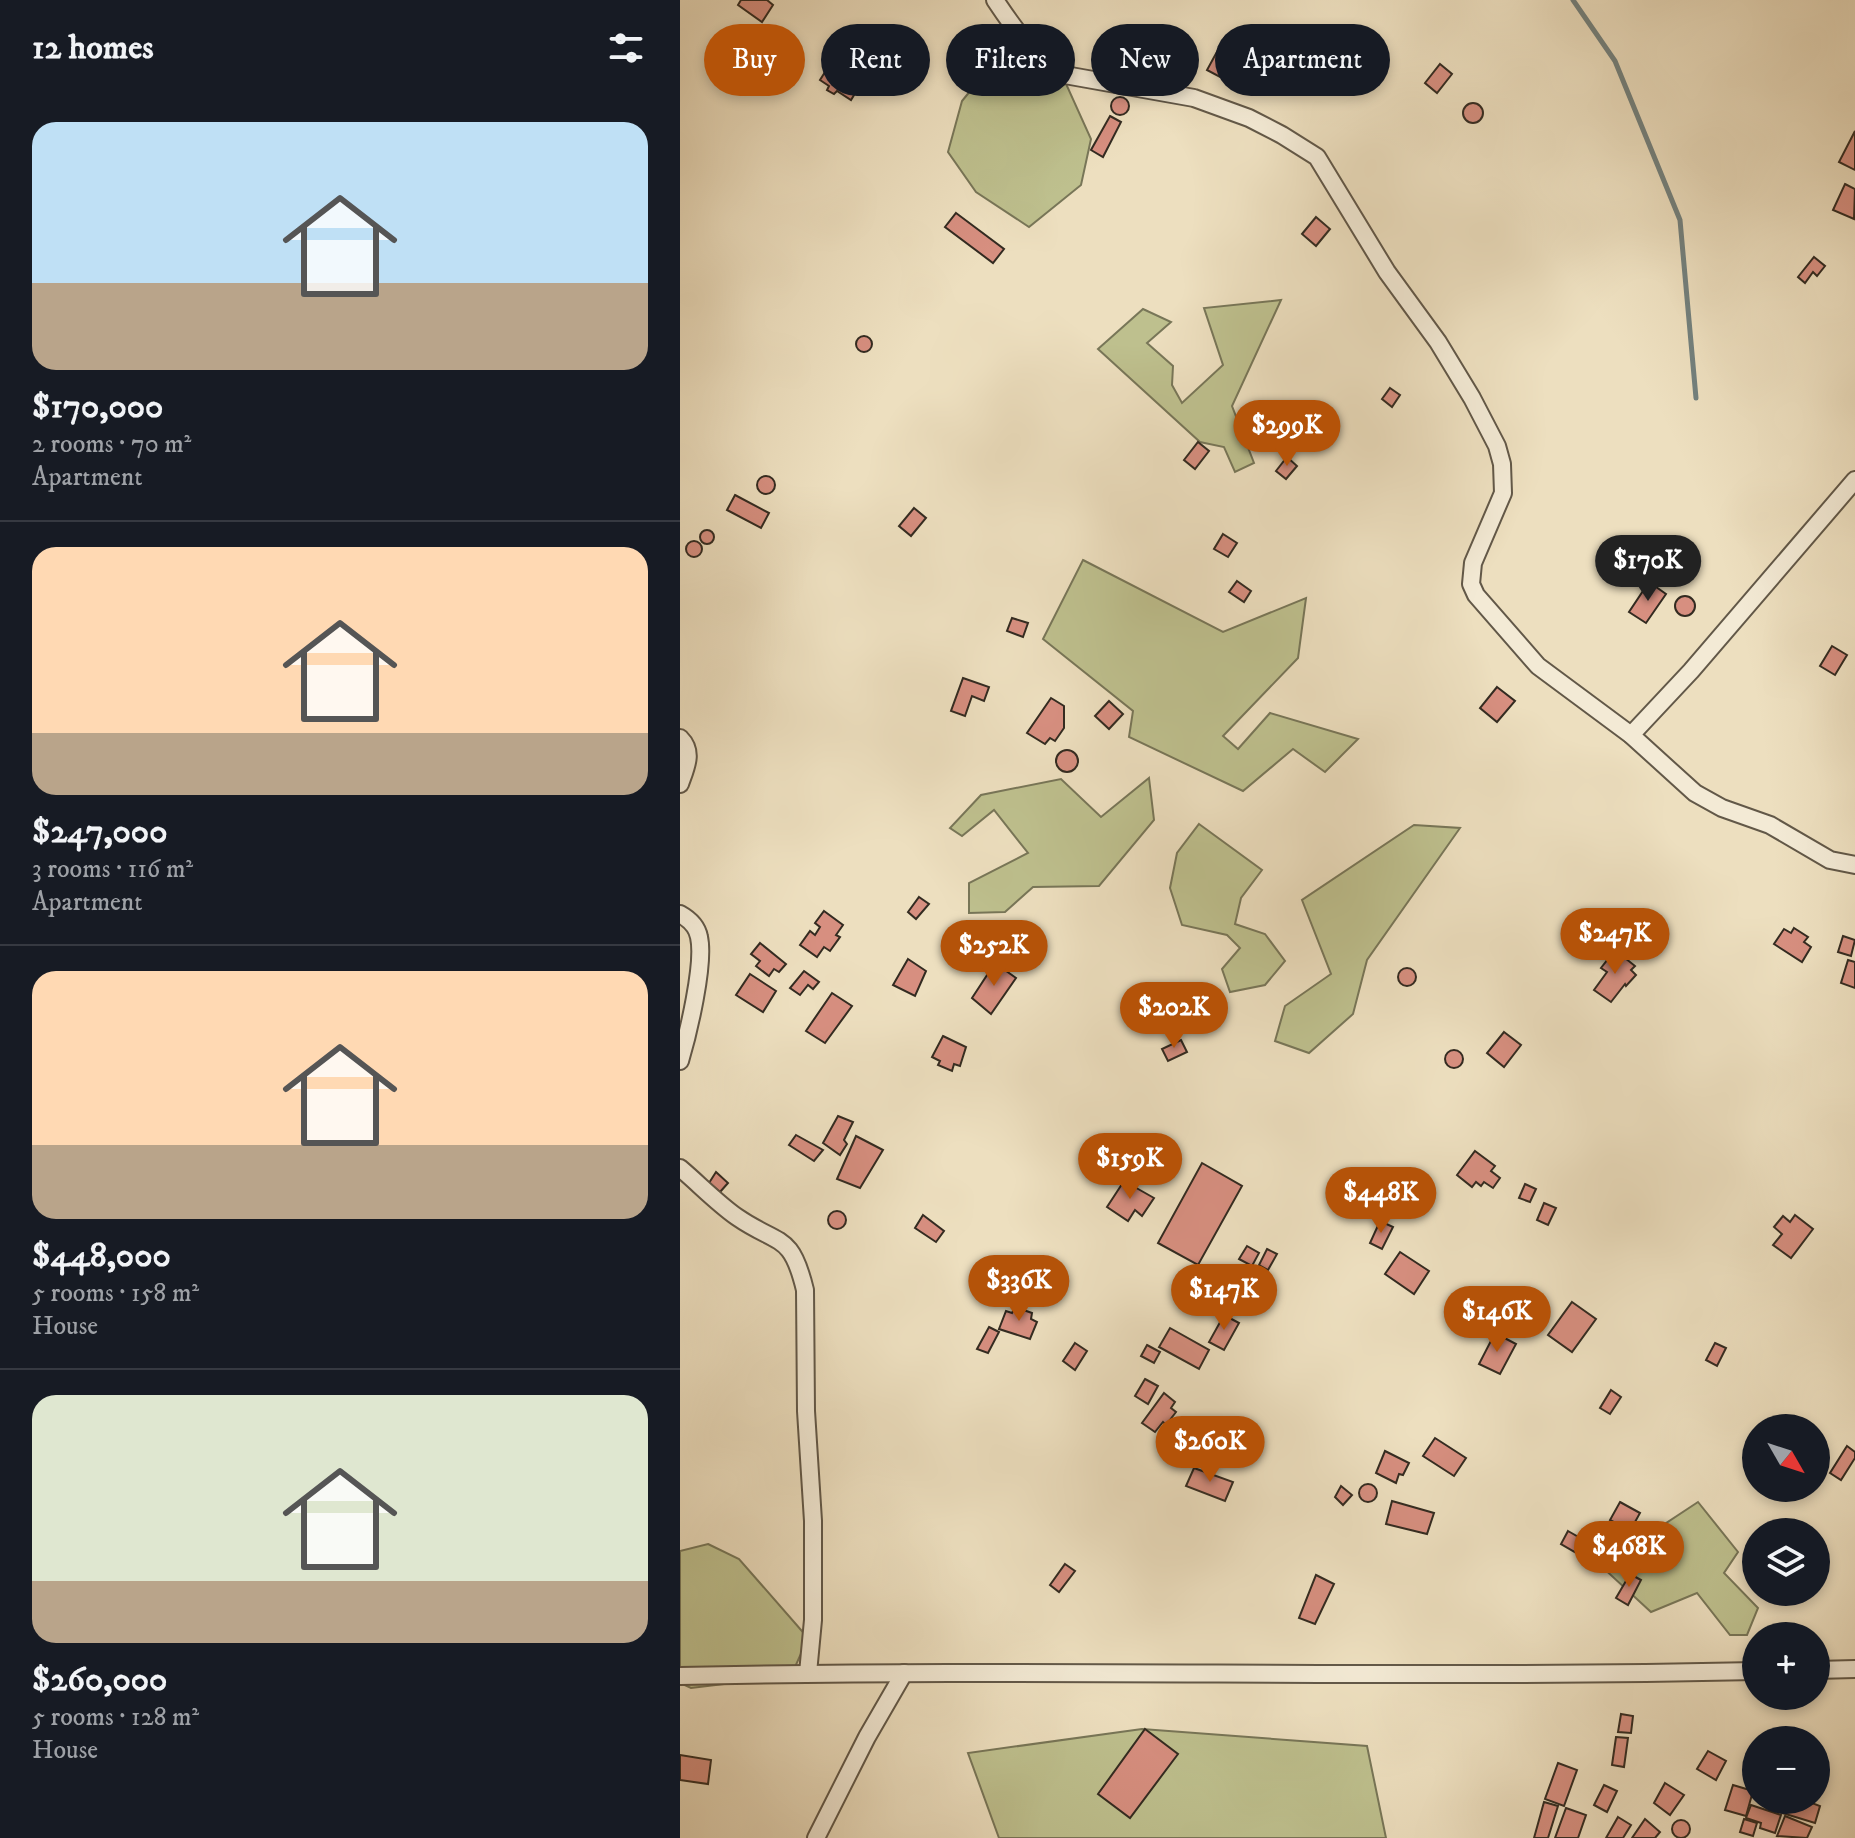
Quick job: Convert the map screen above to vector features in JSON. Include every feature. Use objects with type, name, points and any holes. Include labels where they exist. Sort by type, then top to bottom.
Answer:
[{"type":"street","points":[[995,0],[1029,47],[1065,75],[1194,98],[1249,118],[1317,157],[1387,272],[1445,354],[1497,446],[1502,464],[1503,493],[1473,563],[1473,589],[1538,666],[1631,735],[1682,782],[1708,801],[1770,825],[1830,860],[1855,865]]},
{"type":"street","points":[[1631,735],[1691,671],[1855,480]]},
{"type":"street","points":[[680,738],[688,748],[689,757],[680,784]]},
{"type":"street","points":[[680,914],[690,919],[697,929],[700,946],[696,992],[680,1061]]},
{"type":"street","points":[[680,1168],[737,1216],[776,1237],[789,1248],[795,1255],[803,1279],[807,1463],[813,1536],[813,1625],[808,1673]]},
{"type":"street","points":[[1830,1670],[1855,1669]]},
{"type":"street","points":[[680,1676],[808,1673],[1529,1675],[1742,1671]]},
{"type":"street","points":[[816,1838],[867,1737],[904,1673]]},
{"type":"green space","points":[[966,96],[1072,96],[1091,139],[1081,185],[1029,227],[976,192],[948,152]]},
{"type":"green space","points":[[1281,300],[1232,406],[1254,463],[1235,472],[1224,447],[1200,442],[1098,349],[1143,309],[1171,322],[1147,343],[1173,366],[1172,385],[1182,403],[1223,365],[1204,308]]},
{"type":"green space","points":[[1083,560],[1223,632],[1306,598],[1298,658],[1223,736],[1238,749],[1270,713],[1358,739],[1325,772],[1293,749],[1243,791],[1129,737],[1133,711],[1043,639]]},
{"type":"green space","points":[[1149,778],[1154,820],[1099,886],[1033,887],[1005,912],[969,913],[969,883],[1028,853],[994,810],[962,836],[950,828],[981,795],[1061,779],[1101,817]]},
{"type":"green space","points":[[1199,824],[1262,870],[1241,898],[1235,924],[1265,934],[1285,961],[1265,985],[1230,992],[1222,969],[1240,948],[1227,935],[1182,925],[1170,888],[1177,853]]},
{"type":"green space","points":[[1414,825],[1460,828],[1367,960],[1353,1014],[1309,1053],[1275,1041],[1285,1006],[1331,974],[1302,900]]},
{"type":"green space","points":[[1698,1502],[1738,1552],[1724,1573],[1742,1592],[1742,1606],[1758,1608],[1752,1622],[1742,1622],[1742,1635],[1730,1635],[1697,1593],[1651,1612],[1601,1566]]},
{"type":"green space","points":[[708,1544],[739,1559],[808,1638],[791,1676],[691,1688],[680,1683],[680,1551]]},
{"type":"green space","points":[[1142,1729],[1367,1746],[1386,1838],[999,1838],[968,1753]]},
{"type":"building","points":[[741,0],[767,0],[773,5],[762,22],[738,5]]},
{"type":"building","points":[[1215,55],[1215,74],[1207,70]]},
{"type":"building","points":[[1440,64],[1452,74],[1437,93],[1425,83]]},
{"type":"building","points":[[1120,97],[1129,106],[1120,115],[1111,106]]},
{"type":"building","points":[[1473,103],[1480,106],[1483,113],[1480,120],[1473,123],[1466,120],[1463,113],[1466,106]]},
{"type":"building","points":[[1110,116],[1121,122],[1103,157],[1091,150]]},
{"type":"building","points":[[1855,131],[1855,170],[1839,162]]},
{"type":"building","points":[[1845,184],[1855,189],[1854,219],[1833,210]]},
{"type":"building","points":[[956,213],[1004,249],[993,263],[945,227]]},
{"type":"building","points":[[1316,217],[1330,229],[1316,246],[1302,234]]},
{"type":"building","points":[[1814,257],[1825,266],[1817,276],[1813,272],[1805,283],[1798,277]]},
{"type":"building","points":[[861,336],[867,336],[872,344],[870,350],[861,352],[856,347],[856,341]]},
{"type":"building","points":[[1390,388],[1400,395],[1392,407],[1382,399]]},
{"type":"building","points":[[1198,442],[1209,451],[1195,469],[1184,460]]},
{"type":"building","points":[[1287,457],[1297,466],[1286,479],[1276,471]]},
{"type":"building","points":[[762,476],[770,476],[775,485],[773,492],[762,494],[757,489],[757,481]]},
{"type":"building","points":[[735,495],[769,513],[761,528],[727,510]]},
{"type":"building","points":[[914,508],[926,518],[911,536],[899,526]]},
{"type":"building","points":[[707,530],[714,537],[707,544],[700,537]]},
{"type":"building","points":[[1223,534],[1237,543],[1228,557],[1214,549]]},
{"type":"building","points":[[694,541],[700,543],[700,555],[694,557],[688,555],[686,549],[688,543]]},
{"type":"building","points":[[1237,581],[1251,591],[1244,602],[1229,592]]},
{"type":"building","points":[[1649,582],[1666,594],[1646,623],[1629,612]]},
{"type":"building","points":[[1685,596],[1692,599],[1695,606],[1692,613],[1685,616],[1678,613],[1675,606],[1678,599]]},
{"type":"building","points":[[1012,618],[1028,623],[1023,637],[1007,631]]},
{"type":"building","points":[[1832,646],[1847,655],[1835,675],[1820,666]]},
{"type":"building","points":[[963,678],[989,687],[984,701],[972,696],[965,716],[951,711]]},
{"type":"building","points":[[1497,687],[1515,701],[1497,722],[1480,708]]},
{"type":"building","points":[[1051,698],[1064,706],[1064,728],[1055,741],[1050,738],[1045,744],[1027,733]]},
{"type":"building","points":[[1109,701],[1123,714],[1109,729],[1095,716]]},
{"type":"building","points":[[1067,750],[1075,753],[1078,761],[1075,769],[1067,772],[1059,769],[1056,761],[1059,753]]},
{"type":"building","points":[[919,897],[929,904],[916,919],[908,912]]},
{"type":"building","points":[[824,911],[843,925],[836,935],[840,937],[830,951],[824,947],[817,957],[800,945],[810,931],[815,935],[820,927],[815,923]]},
{"type":"building","points":[[1794,928],[1808,937],[1804,942],[1811,947],[1802,962],[1774,944],[1784,929],[1791,933]]},
{"type":"building","points":[[1843,936],[1855,940],[1851,956],[1838,952]]},
{"type":"building","points":[[760,943],[786,964],[779,972],[774,969],[769,976],[756,966],[760,961],[751,954]]},
{"type":"building","points":[[1615,950],[1635,966],[1631,970],[1636,975],[1611,1002],[1594,990],[1607,972],[1601,968]]},
{"type":"building","points":[[908,959],[926,971],[915,996],[893,985]]},
{"type":"building","points":[[1848,960],[1855,962],[1855,988],[1841,983]]},
{"type":"building","points":[[995,963],[1016,978],[991,1014],[972,998]]},
{"type":"building","points":[[1407,968],[1416,977],[1407,986],[1398,977]]},
{"type":"building","points":[[804,971],[819,982],[813,989],[808,985],[800,995],[790,988]]},
{"type":"building","points":[[750,974],[776,991],[763,1012],[736,995]]},
{"type":"building","points":[[832,993],[852,1006],[825,1043],[806,1031]]},
{"type":"building","points":[[1504,1032],[1521,1045],[1504,1067],[1487,1053]]},
{"type":"building","points":[[943,1036],[966,1047],[960,1066],[954,1064],[952,1071],[938,1065],[940,1061],[932,1057]]},
{"type":"building","points":[[1181,1040],[1187,1052],[1168,1061],[1162,1049]]},
{"type":"building","points":[[1454,1050],[1463,1059],[1454,1068],[1445,1059]]},
{"type":"building","points":[[838,1116],[853,1122],[844,1140],[847,1144],[840,1155],[823,1143]]},
{"type":"building","points":[[796,1135],[823,1150],[814,1161],[789,1145]]},
{"type":"building","points":[[856,1136],[883,1150],[860,1188],[837,1179]]},
{"type":"building","points":[[1475,1151],[1495,1166],[1491,1171],[1500,1178],[1493,1188],[1484,1182],[1481,1186],[1476,1182],[1472,1187],[1457,1175]]},
{"type":"building","points":[[1202,1163],[1242,1186],[1198,1265],[1158,1243]]},
{"type":"building","points":[[716,1172],[728,1183],[720,1192],[709,1183]]},
{"type":"building","points":[[1124,1181],[1154,1198],[1142,1216],[1135,1210],[1128,1221],[1107,1207]]},
{"type":"building","points":[[1402,1181],[1415,1193],[1406,1204],[1392,1193]]},
{"type":"building","points":[[1525,1184],[1536,1189],[1530,1202],[1519,1198]]},
{"type":"building","points":[[1544,1203],[1556,1208],[1548,1225],[1537,1220]]},
{"type":"building","points":[[837,1211],[846,1220],[837,1229],[828,1220]]},
{"type":"building","points":[[923,1215],[944,1231],[936,1242],[915,1228]]},
{"type":"building","points":[[1795,1215],[1813,1229],[1791,1258],[1773,1245],[1782,1234],[1774,1227],[1783,1216],[1790,1222]]},
{"type":"building","points":[[1380,1221],[1393,1227],[1382,1249],[1370,1243]]},
{"type":"building","points":[[1247,1246],[1259,1253],[1252,1266],[1239,1259]]},
{"type":"building","points":[[1267,1249],[1277,1254],[1268,1270],[1259,1265]]},
{"type":"building","points":[[1400,1252],[1429,1271],[1414,1294],[1385,1274]]},
{"type":"building","points":[[1572,1302],[1596,1319],[1572,1352],[1548,1335]]},
{"type":"building","points":[[1015,1307],[1032,1313],[1031,1319],[1037,1322],[1030,1339],[999,1329],[1006,1311],[1012,1313]]},
{"type":"building","points":[[1224,1315],[1239,1323],[1224,1350],[1209,1342]]},
{"type":"building","points":[[989,1327],[999,1332],[988,1353],[977,1349]]},
{"type":"building","points":[[1170,1328],[1209,1350],[1199,1369],[1159,1347]]},
{"type":"building","points":[[1495,1333],[1516,1344],[1500,1374],[1479,1364]]},
{"type":"building","points":[[1075,1343],[1087,1351],[1075,1370],[1063,1361]]},
{"type":"building","points":[[1715,1343],[1726,1348],[1717,1366],[1706,1360]]},
{"type":"building","points":[[1147,1345],[1160,1352],[1154,1363],[1141,1356]]},
{"type":"building","points":[[1145,1379],[1158,1386],[1148,1404],[1135,1396]]},
{"type":"building","points":[[1611,1390],[1621,1397],[1610,1414],[1600,1408]]},
{"type":"building","points":[[1164,1393],[1175,1402],[1171,1408],[1176,1412],[1166,1425],[1163,1422],[1155,1432],[1142,1423]]},
{"type":"building","points":[[1435,1438],[1466,1458],[1454,1476],[1423,1456]]},
{"type":"building","points":[[1847,1446],[1855,1452],[1855,1458],[1841,1480],[1830,1473]]},
{"type":"building","points":[[1385,1451],[1409,1463],[1396,1483],[1376,1473]]},
{"type":"building","points":[[1194,1468],[1233,1482],[1225,1501],[1186,1486]]},
{"type":"building","points":[[1364,1484],[1372,1484],[1377,1493],[1375,1500],[1364,1502],[1359,1497],[1359,1489]]},
{"type":"building","points":[[1341,1486],[1352,1495],[1343,1505],[1335,1497]]},
{"type":"building","points":[[1392,1501],[1434,1513],[1427,1534],[1386,1524]]},
{"type":"building","points":[[1620,1502],[1640,1513],[1630,1531],[1610,1520]]},
{"type":"building","points":[[1568,1531],[1587,1542],[1580,1555],[1561,1544]]},
{"type":"building","points":[[1065,1564],[1075,1571],[1059,1592],[1050,1585]]},
{"type":"building","points":[[1630,1574],[1641,1580],[1628,1605],[1616,1598]]},
{"type":"building","points":[[1316,1575],[1334,1584],[1315,1624],[1299,1618]]},
{"type":"building","points":[[1621,1714],[1633,1716],[1631,1733],[1618,1732]]},
{"type":"building","points":[[1145,1729],[1178,1754],[1130,1818],[1098,1794]]},
{"type":"building","points":[[1616,1737],[1628,1738],[1624,1767],[1612,1765]]},
{"type":"building","points":[[1708,1751],[1726,1761],[1716,1780],[1697,1769]]},
{"type":"building","points":[[680,1755],[711,1760],[708,1784],[680,1780]]},
{"type":"building","points":[[1558,1763],[1577,1770],[1564,1806],[1545,1799]]},
{"type":"building","points":[[1665,1783],[1684,1795],[1670,1815],[1654,1803]]},
{"type":"building","points":[[1604,1785],[1617,1791],[1607,1812],[1594,1805]]},
{"type":"building","points":[[1733,1785],[1742,1788],[1742,1814],[1746,1816],[1725,1810]]},
{"type":"building","points":[[1544,1802],[1558,1806],[1548,1838],[1534,1838]]},
{"type":"building","points":[[1566,1808],[1586,1815],[1578,1838],[1555,1838]]},
{"type":"building","points":[[1748,1814],[1781,1815],[1775,1833],[1760,1828],[1761,1823],[1746,1818]]},
{"type":"building","points":[[1786,1814],[1818,1814],[1815,1823]]},
{"type":"building","points":[[1785,1816],[1812,1827],[1807,1838],[1777,1836]]},
{"type":"building","points":[[1618,1817],[1631,1825],[1623,1838],[1606,1838]]},
{"type":"building","points":[[1645,1819],[1660,1832],[1655,1838],[1632,1838]]},
{"type":"building","points":[[1744,1819],[1757,1823],[1753,1836],[1740,1832]]},
{"type":"building","points":[[1677,1820],[1685,1820],[1690,1829],[1688,1836],[1677,1838],[1672,1833],[1672,1825]]},
{"type":"waterway","points":[[1573,0],[1615,61],[1680,220],[1696,398]]}]
